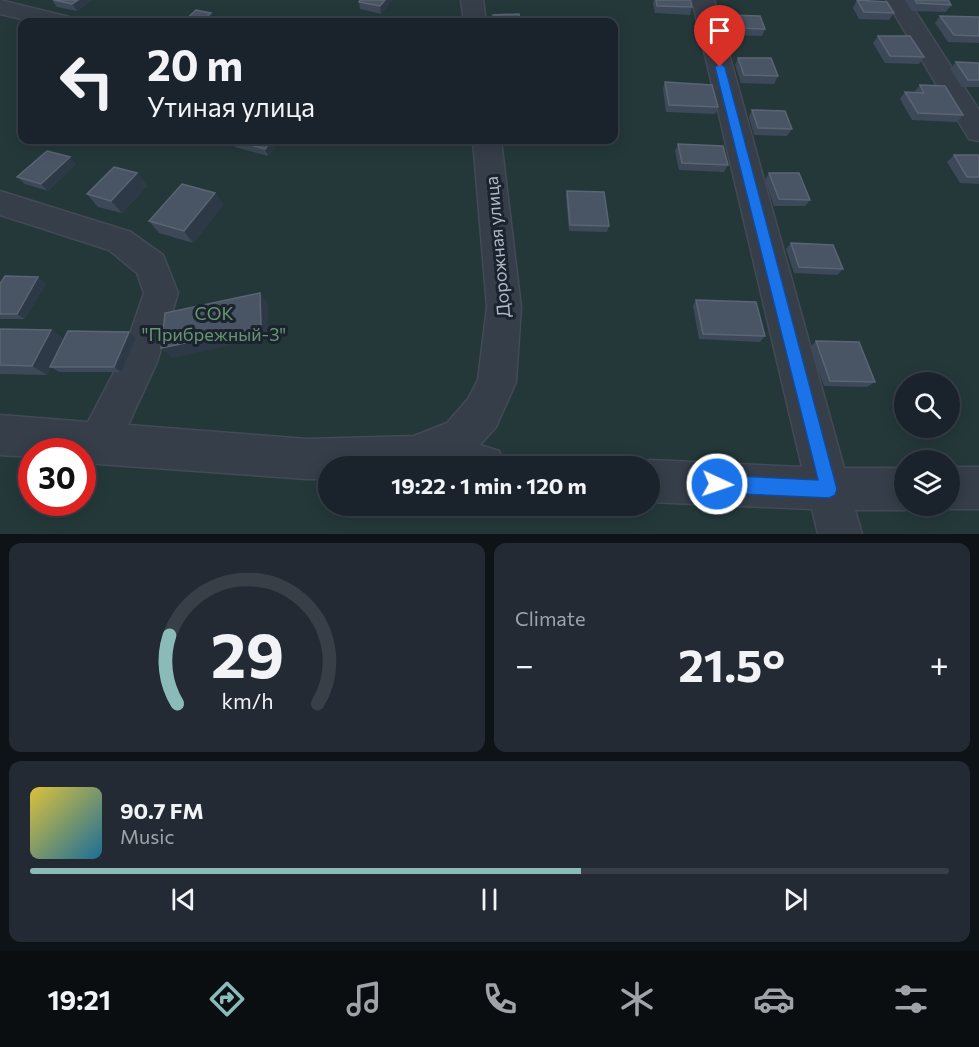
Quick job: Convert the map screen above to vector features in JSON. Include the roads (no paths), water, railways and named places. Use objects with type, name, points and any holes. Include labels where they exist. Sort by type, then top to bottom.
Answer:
[{"type":"street","points":[[472,0],[474,18]]},
{"type":"street","points":[[703,0],[840,534]]},
{"type":"street","points":[[897,0],[979,132]]},
{"type":"street","points":[[4,12],[38,18]]},
{"type":"street","name":"Дорожная улица","points":[[414,456],[460,438],[482,413],[497,382],[504,307],[487,144]]},
{"type":"street","points":[[0,203],[120,241],[151,265],[161,293],[139,362],[98,444]]},
{"type":"street","points":[[0,435],[318,459]]},
{"type":"street","points":[[660,481],[829,489],[894,489]]},
{"type":"street","points":[[960,488],[979,488]]},
{"type":"park label","name":"СОК \"Прибрежный-3\"","points":[[214,323]]}]
